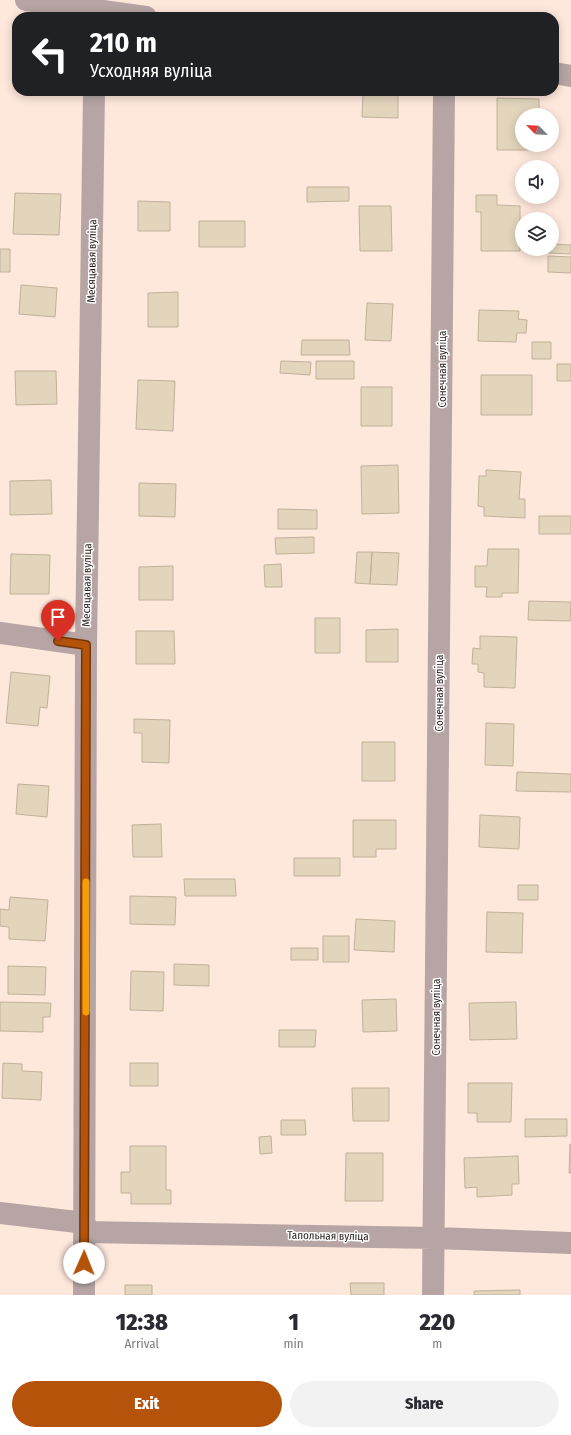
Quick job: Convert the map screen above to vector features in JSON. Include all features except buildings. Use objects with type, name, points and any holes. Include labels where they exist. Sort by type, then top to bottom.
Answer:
[{"type":"street","points":[[26,0],[85,12]]},
{"type":"street","points":[[559,74],[571,76]]},
{"type":"street","name":"Месяцавая вуліца","points":[[84,1295],[86,645],[94,96]]},
{"type":"street","name":"Сонечная вуліца","points":[[433,1295],[435,1238],[444,96]]},
{"type":"street","points":[[0,632],[86,645]]},
{"type":"street","name":"Тапольная вуліца","points":[[0,1213],[85,1227],[571,1243]]},
{"type":"slow traffic","points":[[86,882],[86,1012]]},
{"type":"route","points":[[58,641],[86,645],[84,1263]]}]
